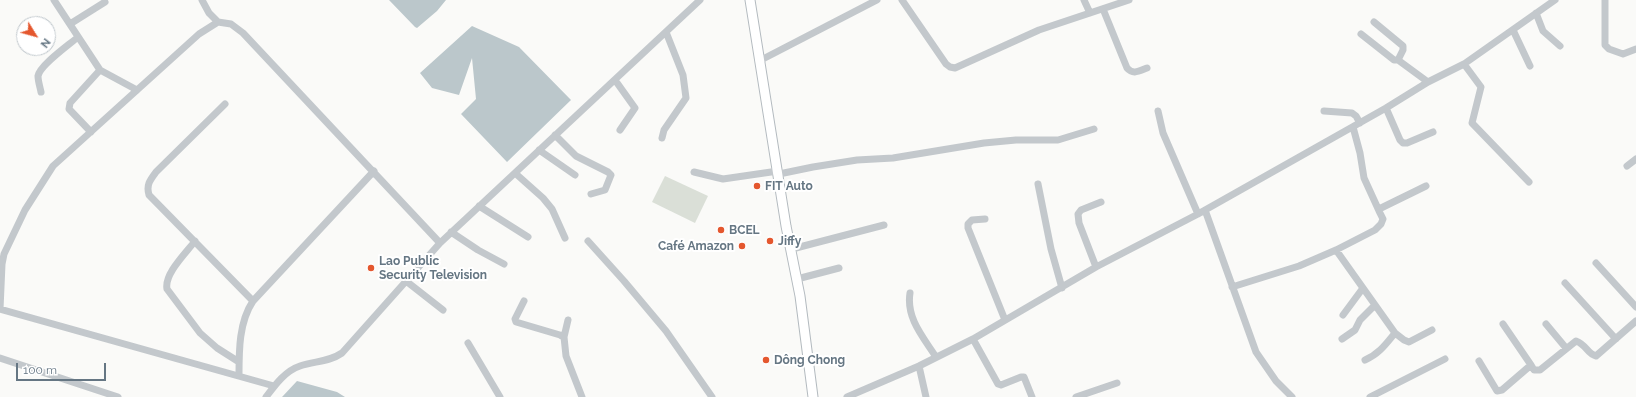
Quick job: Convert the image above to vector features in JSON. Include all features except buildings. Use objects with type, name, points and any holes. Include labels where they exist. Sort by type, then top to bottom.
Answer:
[{"type":"street","points":[[54,0],[100,70],[137,90]]},
{"type":"street","points":[[202,0],[209,13],[218,22],[231,24],[243,33],[440,243]]},
{"type":"street","points":[[266,397],[274,386],[290,371],[300,366],[328,360],[337,356],[451,232],[700,0]]},
{"type":"street","points":[[750,0],[786,226],[792,249],[797,279],[813,397]]},
{"type":"street","points":[[760,62],[877,0]]},
{"type":"street","points":[[902,0],[946,64],[955,68],[1038,30],[1129,0]]},
{"type":"street","points":[[1084,0],[1090,13]]},
{"type":"street","points":[[847,397],[919,366],[973,339],[1096,267],[1201,212],[1353,127],[1428,82],[1464,64],[1554,0]]},
{"type":"street","points":[[1604,0],[1605,45],[1616,52],[1623,54],[1636,49]]},
{"type":"street","points":[[70,24],[105,2]]},
{"type":"street","points":[[1103,9],[1127,68],[1130,72],[1147,68]]},
{"type":"street","points":[[1536,13],[1543,31],[1560,46]]},
{"type":"street","points":[[218,22],[200,34],[53,166],[25,210],[12,234],[4,254],[2,264],[0,309],[274,386]]},
{"type":"street","points":[[1374,22],[1403,46],[1403,50],[1398,60]]},
{"type":"street","points":[[1513,30],[1530,66]]},
{"type":"street","points":[[662,138],[664,130],[686,98],[683,75],[666,32]]},
{"type":"street","points":[[1361,34],[1394,60],[1398,60],[1428,82]]},
{"type":"street","points":[[41,92],[38,78],[40,72],[78,37]]},
{"type":"street","points":[[1464,64],[1481,87],[1472,123],[1529,182]]},
{"type":"street","points":[[90,132],[69,107],[70,103],[100,70]]},
{"type":"street","points":[[615,80],[635,108],[620,130]]},
{"type":"street","points":[[225,104],[156,172],[150,180],[147,189],[149,195],[253,301]]},
{"type":"street","points":[[1386,108],[1400,140],[1403,143],[1407,143],[1433,132]]},
{"type":"street","points":[[1158,111],[1163,133],[1201,212],[1232,287],[1256,352],[1276,381],[1292,397]]},
{"type":"street","points":[[1324,111],[1352,113],[1356,116],[1360,123]]},
{"type":"street","points":[[1232,287],[1299,266],[1336,250],[1375,230],[1382,224],[1383,219],[1364,178],[1360,152],[1353,127]]},
{"type":"street","points":[[694,172],[723,179],[778,173],[857,160],[893,158],[984,143],[1016,140],[1058,140],[1094,129]]},
{"type":"street","points":[[555,135],[576,156],[611,174],[611,178],[605,190],[591,194]]},
{"type":"street","points":[[539,150],[575,175]]},
{"type":"street","points":[[1627,166],[1636,159]]},
{"type":"street","points":[[239,375],[243,321],[253,301],[374,171]]},
{"type":"street","points":[[515,172],[543,198],[552,209],[565,238]]},
{"type":"street","points":[[1038,184],[1051,249],[1062,288]]},
{"type":"street","points":[[1379,209],[1426,186]]},
{"type":"street","points":[[1096,267],[1079,223],[1078,214],[1081,210],[1101,202]]},
{"type":"street","points":[[479,206],[528,237]]},
{"type":"street","points":[[985,218],[972,220],[968,224],[968,228],[1005,320]]},
{"type":"street","points":[[792,249],[884,226]]},
{"type":"street","points":[[451,232],[478,250],[504,264]]},
{"type":"street","points":[[195,241],[168,276],[166,289],[200,333],[217,348],[239,362]]},
{"type":"street","points":[[588,241],[624,281],[666,332],[712,397]]},
{"type":"street","points":[[1336,250],[1375,305],[1404,340],[1409,342],[1432,330]]},
{"type":"street","points":[[1596,263],[1636,308]]},
{"type":"street","points":[[797,279],[839,268]]},
{"type":"street","points":[[406,281],[443,310]]},
{"type":"street","points":[[1565,283],[1616,339]]},
{"type":"street","points":[[1343,315],[1363,288]]},
{"type":"street","points":[[910,293],[909,308],[911,318],[936,357]]},
{"type":"street","points":[[524,301],[514,319],[516,322],[564,337]]},
{"type":"street","points":[[1342,339],[1355,330],[1360,320],[1375,305]]},
{"type":"street","points":[[568,320],[564,337],[566,356],[582,397]]},
{"type":"street","points":[[1503,324],[1534,370],[1540,370],[1576,341],[1583,343],[1592,355],[1596,356],[1636,321]]},
{"type":"street","points":[[1546,324],[1566,348]]},
{"type":"street","points":[[1365,360],[1382,350],[1396,332]]},
{"type":"street","points":[[973,339],[998,384],[1001,385],[1021,376],[1024,377],[1032,397]]},
{"type":"street","points":[[468,343],[500,397]]},
{"type":"street","points":[[0,358],[118,397]]},
{"type":"street","points":[[1370,397],[1445,359]]},
{"type":"street","points":[[1479,362],[1497,391],[1502,390],[1531,365]]},
{"type":"street","points":[[919,366],[926,397]]},
{"type":"street","points":[[1081,396],[1117,383]]},
{"type":"shaded area","points":[[389,0],[446,0],[437,11],[417,28]]},
{"type":"shaded area","points":[[472,26],[519,47],[571,100],[507,162],[461,114],[476,99],[472,58],[459,95],[432,88],[420,73]]},
{"type":"shaded area","points":[[665,176],[708,196],[695,223],[652,202]]},
{"type":"shaded area","points":[[297,381],[337,392],[345,397],[282,397]]},
{"type":"place","name":"FIT Auto","points":[[757,186]]},
{"type":"place","name":"BCEL","points":[[721,230]]},
{"type":"place","name":"Jiffy","points":[[770,241]]},
{"type":"place","name":"Café Amazon","points":[[742,246]]},
{"type":"place","name":"Lao Public Security Television","points":[[371,268]]},
{"type":"place","name":"Dông Chong","points":[[766,360]]}]
